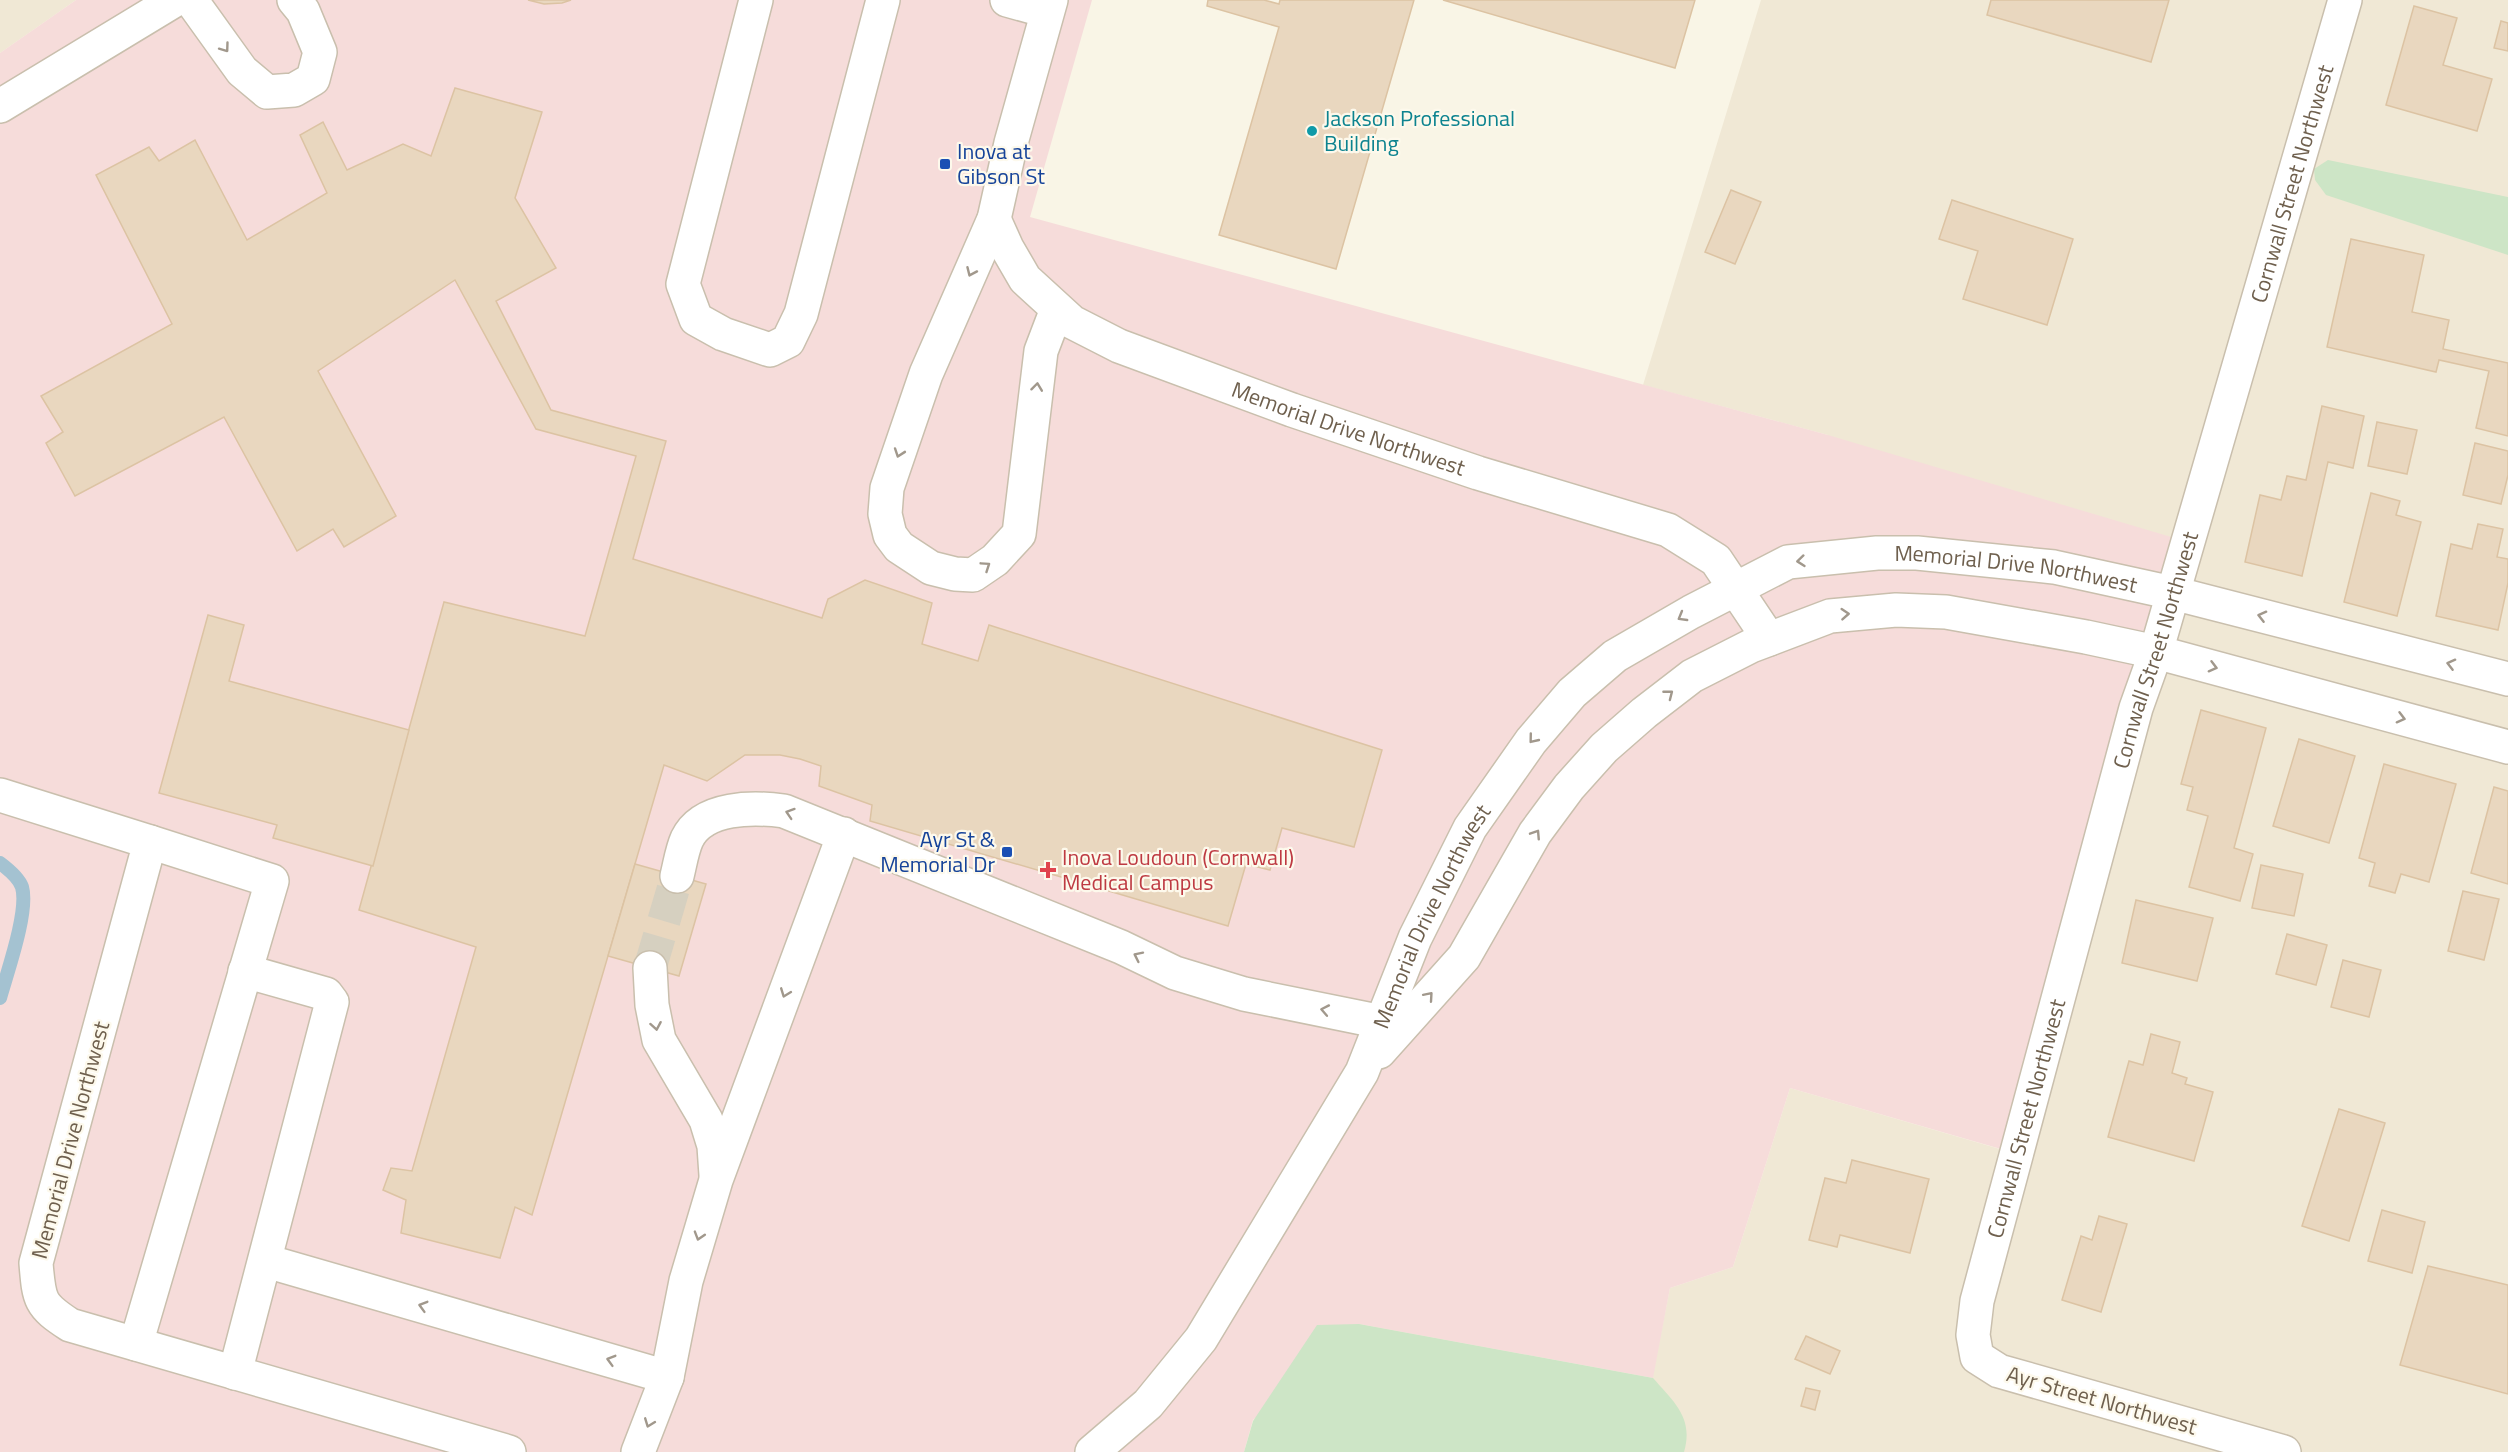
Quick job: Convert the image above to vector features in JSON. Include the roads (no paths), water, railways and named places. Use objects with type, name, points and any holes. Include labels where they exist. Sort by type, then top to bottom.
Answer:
[{"type":"street","points":[[0,106],[175,0]]},
{"type":"street","points":[[191,0],[242,70],[267,92],[294,90],[313,79],[320,52],[303,11],[294,0]]},
{"type":"street","points":[[756,0],[684,284],[696,319],[723,334],[770,350],[788,341],[801,314],[884,0]]},
{"type":"street","points":[[1007,0],[1049,6],[1011,143],[994,219],[926,374],[886,488],[885,514],[890,535],[899,547],[931,568],[955,574],[973,574],[995,560],[1019,534],[1041,351],[1056,309]]},
{"type":"street","name":"Cornwall Street Northwest","points":[[1977,1301],[2136,708],[2156,652],[2345,0]]},
{"type":"street","name":"Memorial Drive Northwest","points":[[994,219],[1025,279],[1072,322],[1119,346],[1292,410],[1478,473],[1668,530],[1716,561],[1769,639]]},
{"type":"street","name":"Memorial Drive Northwest","points":[[1391,1026],[1415,938],[1470,828],[1531,741],[1572,693],[1615,656],[1788,562],[1877,553],[1917,553],[2054,567],[2173,593],[2508,679]]},
{"type":"street","name":"Memorial Drive Northwest","points":[[1092,1452],[1148,1404],[1201,1339],[1391,1026],[1464,957],[1536,833],[1569,787],[1604,748],[1692,676],[1769,639],[1830,616],[1896,610],[1946,612],[2156,652],[2508,747]]},
{"type":"street","points":[[0,795],[272,881],[136,1344]]},
{"type":"street","points":[[677,876],[687,838],[718,814],[757,808],[784,811],[1121,947],[1175,973],[1244,994],[1391,1026]]},
{"type":"street","points":[[638,1452],[667,1377],[686,1281],[716,1179],[844,834]]},
{"type":"street","name":"Memorial Drive Northwest","points":[[150,842],[36,1263],[38,1290],[47,1310],[70,1325],[508,1452]]},
{"type":"street","points":[[650,968],[652,1005],[658,1040],[705,1120],[714,1146],[716,1179]]},
{"type":"street","points":[[235,1373],[332,1002],[326,994],[245,971]]},
{"type":"street","points":[[266,1261],[667,1377]]},
{"type":"street","name":"Ayr Street Northwest","points":[[1977,1301],[1973,1335],[1977,1357],[1998,1371],[2284,1452]]},
{"type":"waterway","points":[[0,863],[18,880],[22,887],[23,898],[20,926],[0,998]]},
{"type":"tunnel","points":[[650,968],[677,876]]},
{"type":"place","name":"Jackson Professional Building","points":[[1312,131]]},
{"type":"place","name":"Inova at Gibson St","points":[[945,164]]},
{"type":"place","name":"Ayr St & Memorial Dr","points":[[1007,852]]},
{"type":"place","name":"Inova Loudoun (Cornwall) Medical Campus","points":[[1048,870]]}]
